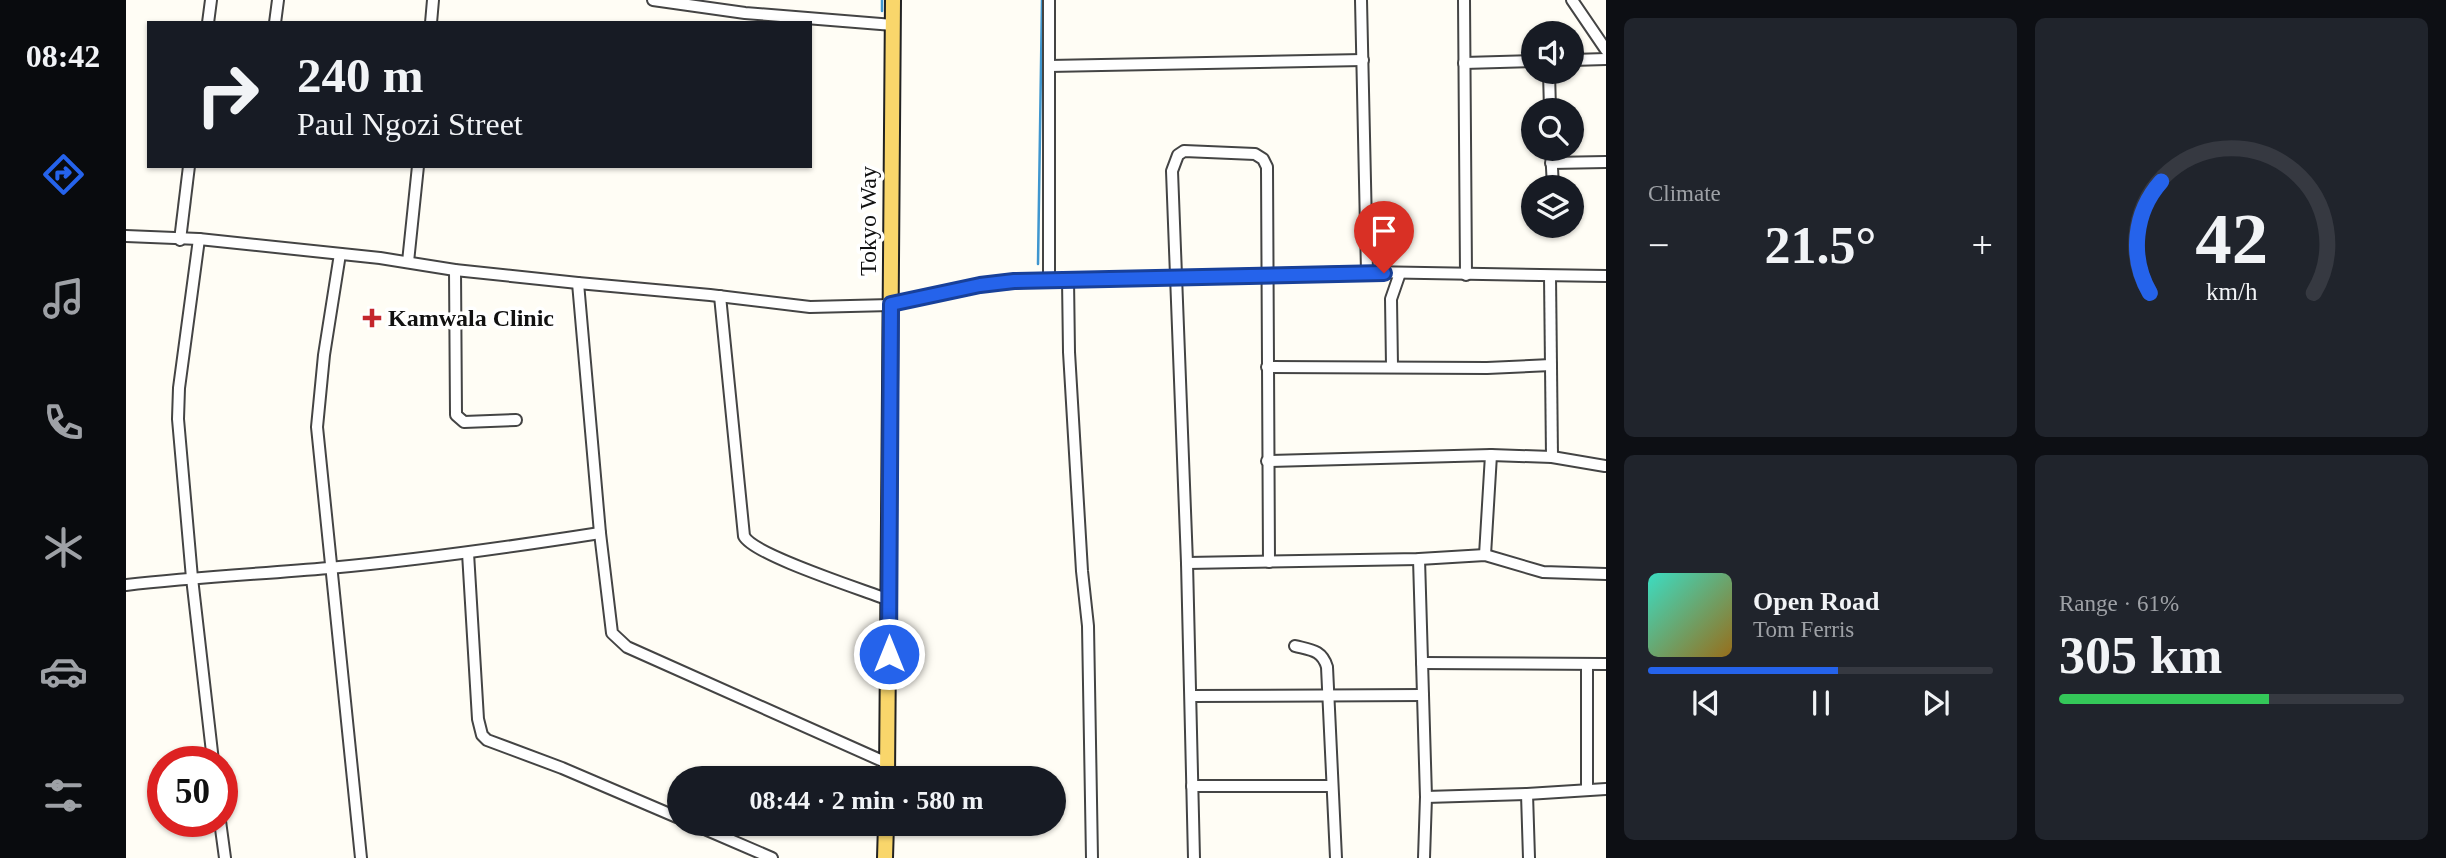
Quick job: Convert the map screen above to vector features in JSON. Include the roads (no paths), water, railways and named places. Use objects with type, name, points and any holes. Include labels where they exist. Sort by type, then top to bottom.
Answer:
[{"type":"main road","name":"Tokyo Way","points":[[887,763],[893,0]]},
{"type":"main road","points":[[885,858],[886,836]]},
{"type":"street","points":[[208,21],[211,0]]},
{"type":"street","points":[[275,21],[278,0]]},
{"type":"street","points":[[431,21],[433,0]]},
{"type":"street","points":[[653,0],[745,12],[893,25]]},
{"type":"street","points":[[1049,0],[1049,280]]},
{"type":"street","points":[[1362,0],[1367,272]]},
{"type":"street","points":[[1464,0],[1466,275]]},
{"type":"street","points":[[1572,0],[1606,50]]},
{"type":"street","points":[[1584,60],[1606,59]]},
{"type":"street","points":[[1049,66],[1363,60]]},
{"type":"street","points":[[1465,63],[1521,61]]},
{"type":"street","points":[[1194,858],[1187,563],[1172,171],[1178,155],[1184,151],[1255,154],[1263,159],[1267,167],[1269,562]]},
{"type":"street","points":[[1552,175],[1551,163],[1606,162]]},
{"type":"street","points":[[180,240],[189,168]]},
{"type":"street","points":[[408,262],[418,168]]},
{"type":"street","points":[[126,236],[199,239],[408,262],[455,270],[810,307],[891,304],[980,285],[1068,279],[1367,272],[1606,276]]},
{"type":"street","points":[[199,239],[177,405],[192,578],[211,746]]},
{"type":"street","points":[[340,254],[324,355],[317,427],[360,858]]},
{"type":"street","points":[[455,270],[456,415],[464,422],[516,419]]},
{"type":"street","points":[[1392,366],[1391,299],[1400,273]]},
{"type":"street","points":[[1550,276],[1552,457]]},
{"type":"street","points":[[1068,279],[1076,475],[1088,626],[1092,858]]},
{"type":"street","points":[[578,283],[600,533],[612,633],[621,643],[887,763]]},
{"type":"street","points":[[720,296],[744,536],[747,542],[782,559],[889,600]]},
{"type":"street","points":[[1267,367],[1487,368],[1550,365]]},
{"type":"street","points":[[1267,461],[1491,455],[1552,457],[1605,466]]},
{"type":"street","points":[[1485,555],[1491,455]]},
{"type":"street","points":[[126,585],[468,553],[600,533]]},
{"type":"street","points":[[468,553],[478,719],[482,735],[487,740],[562,768],[667,813]]},
{"type":"street","points":[[1187,563],[1419,559],[1485,555],[1543,572],[1606,574]]},
{"type":"street","points":[[1419,559],[1426,797],[1424,858]]},
{"type":"street","points":[[1295,646],[1318,652],[1324,657],[1336,858]]},
{"type":"street","points":[[1422,663],[1606,664]]},
{"type":"street","points":[[1587,664],[1587,790]]},
{"type":"street","points":[[1191,696],[1423,695]]},
{"type":"street","points":[[1192,786],[1332,786]]},
{"type":"street","points":[[1426,797],[1606,789]]},
{"type":"street","points":[[1527,794],[1529,858]]},
{"type":"street","points":[[721,836],[772,858]]},
{"type":"street","points":[[222,837],[225,858]]},
{"type":"waterway","points":[[882,0],[882,11]]},
{"type":"waterway","points":[[1038,264],[1042,0]]},
{"type":"place","name":"Kamwala Clinic","points":[[372,318]]}]
